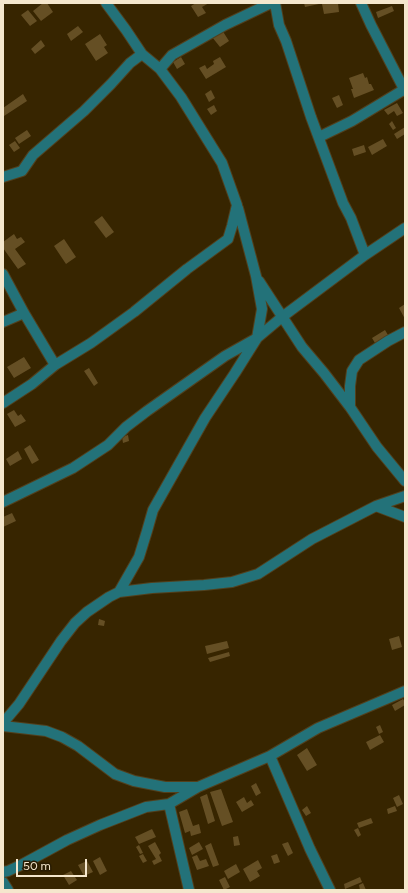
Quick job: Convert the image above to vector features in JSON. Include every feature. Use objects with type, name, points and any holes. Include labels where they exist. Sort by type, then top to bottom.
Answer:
[{"type":"street","points":[[106,3],[142,54],[160,69],[181,97],[222,163],[237,204],[256,276],[262,309],[257,338],[205,418],[152,510],[140,557],[119,592]]},
{"type":"street","points":[[160,69],[172,55],[225,25],[271,3]]},
{"type":"street","points":[[275,3],[279,25],[286,41],[311,117],[343,203],[351,218],[365,255]]},
{"type":"street","points":[[319,137],[352,121],[405,90],[361,3]]},
{"type":"street","points":[[3,177],[22,171],[33,155],[84,111],[130,63],[142,54]]},
{"type":"street","points":[[3,403],[32,384],[55,365],[91,343],[134,312],[187,268],[228,239],[237,204]]},
{"type":"street","points":[[3,502],[73,468],[102,450],[126,427],[147,411],[225,356],[257,338],[282,317],[365,255],[405,228]]},
{"type":"street","points":[[3,274],[55,365]]},
{"type":"street","points":[[256,276],[302,347],[350,407],[377,447],[405,480]]},
{"type":"street","points":[[3,322],[24,312]]},
{"type":"street","points":[[350,407],[352,371],[359,360],[405,332]]},
{"type":"street","points":[[198,787],[165,787],[134,781],[115,774],[78,746],[62,737],[46,731],[3,724],[19,704],[61,641],[75,623],[87,612],[109,597],[119,592],[232,582],[258,574],[312,539],[376,506],[405,496]]},
{"type":"street","points":[[376,506],[405,517]]},
{"type":"street","points":[[3,872],[21,865],[67,840],[146,807],[169,804],[198,787],[270,756],[318,728],[405,691]]},
{"type":"street","points":[[270,756],[310,849],[330,890]]},
{"type":"street","points":[[169,804],[189,890]]},
{"type":"street","points":[[3,882],[8,890]]},
{"type":"building","points":[[43,3],[47,3],[53,12],[41,21],[33,11]]},
{"type":"building","points":[[196,3],[209,3],[202,7],[206,13],[198,17],[191,6]]},
{"type":"building","points":[[304,3],[319,3],[319,4],[305,7]]},
{"type":"building","points":[[338,3],[339,12],[324,14],[322,4]]},
{"type":"building","points":[[392,6],[394,11],[378,18],[376,12]]},
{"type":"building","points":[[28,10],[37,21],[30,26],[21,15]]},
{"type":"building","points":[[78,26],[83,32],[71,41],[67,34]]},
{"type":"building","points":[[222,30],[229,41],[220,47],[212,37]]},
{"type":"building","points":[[100,34],[107,45],[104,47],[108,53],[96,61],[85,44]]},
{"type":"building","points":[[41,40],[45,46],[35,54],[31,49]]},
{"type":"building","points":[[181,57],[185,64],[177,69],[173,62]]},
{"type":"building","points":[[220,57],[226,67],[206,79],[199,68],[205,65],[207,69],[214,64],[213,61]]},
{"type":"building","points":[[363,73],[374,90],[354,98],[351,89],[353,89],[349,78]]},
{"type":"building","points":[[211,90],[215,98],[209,102],[205,94]]},
{"type":"building","points":[[23,94],[27,101],[4,116],[3,108]]},
{"type":"building","points":[[339,95],[343,105],[337,108],[332,98]]},
{"type":"building","points":[[397,103],[403,113],[397,116],[394,111],[388,115],[384,110]]},
{"type":"building","points":[[214,105],[217,111],[211,115],[207,109]]},
{"type":"building","points":[[392,121],[396,128],[393,130],[389,124]]},
{"type":"building","points":[[405,127],[405,134],[397,139],[394,134]]},
{"type":"building","points":[[27,130],[31,136],[19,144],[15,138]]},
{"type":"building","points":[[383,139],[387,146],[372,155],[368,147]]},
{"type":"building","points":[[15,141],[20,148],[14,152],[9,145]]},
{"type":"building","points":[[364,145],[366,152],[354,156],[352,149]]},
{"type":"building","points":[[102,216],[114,232],[106,238],[94,222]]},
{"type":"building","points":[[14,234],[17,239],[21,237],[25,242],[15,249],[26,264],[18,269],[3,248],[3,242]]},
{"type":"building","points":[[64,239],[76,257],[66,264],[54,246]]},
{"type":"building","points":[[405,304],[405,319],[399,308]]},
{"type":"building","points":[[385,330],[388,335],[375,343],[372,338]]},
{"type":"building","points":[[24,357],[31,368],[14,378],[7,367]]},
{"type":"building","points":[[89,368],[98,383],[94,386],[84,371]]},
{"type":"building","points":[[14,410],[18,416],[21,414],[26,421],[15,427],[7,414]]},
{"type":"building","points":[[128,435],[129,441],[123,443],[122,437]]},
{"type":"building","points":[[30,445],[39,460],[32,464],[24,449]]},
{"type":"building","points":[[18,451],[22,459],[10,466],[6,459]]},
{"type":"building","points":[[12,513],[16,521],[3,527],[3,517]]},
{"type":"building","points":[[99,619],[105,621],[104,626],[98,625]]},
{"type":"building","points":[[399,636],[402,647],[392,650],[389,639]]},
{"type":"building","points":[[227,641],[229,648],[207,654],[205,646]]},
{"type":"building","points":[[229,652],[230,656],[210,662],[208,658]]},
{"type":"building","points":[[403,699],[405,705],[395,711],[392,705]]},
{"type":"building","points":[[380,725],[383,732],[379,734],[376,727]]},
{"type":"building","points":[[380,735],[384,742],[370,750],[366,742]]},
{"type":"building","points":[[307,748],[317,765],[307,771],[297,755]]},
{"type":"building","points":[[256,783],[261,793],[256,796],[251,786]]},
{"type":"building","points":[[221,789],[233,822],[222,826],[210,792]]},
{"type":"building","points":[[207,794],[215,821],[208,824],[200,797]]},
{"type":"building","points":[[399,795],[403,804],[397,807],[393,798]]},
{"type":"building","points":[[244,797],[247,803],[251,800],[254,805],[242,812],[236,802]]},
{"type":"building","points":[[307,806],[311,813],[306,816],[302,810]]},
{"type":"building","points":[[395,806],[397,811],[388,814],[387,809]]},
{"type":"building","points":[[187,809],[193,826],[199,824],[201,833],[191,836],[190,831],[185,833],[179,812]]},
{"type":"building","points":[[371,818],[373,823],[359,828],[357,823]]},
{"type":"building","points":[[358,828],[361,835],[358,837],[354,830]]},
{"type":"building","points":[[152,829],[156,837],[139,844],[135,837]]},
{"type":"building","points":[[238,836],[240,845],[234,846],[233,837]]},
{"type":"building","points":[[155,842],[161,853],[159,855],[162,861],[154,865],[152,861],[156,859],[148,846]]},
{"type":"building","points":[[199,842],[203,849],[192,855],[189,848]]},
{"type":"building","points":[[288,842],[293,853],[288,856],[282,844]]},
{"type":"building","points":[[211,843],[219,865],[213,867],[205,846]]},
{"type":"building","points":[[139,845],[143,853],[140,854],[136,847]]},
{"type":"building","points":[[143,854],[147,861],[143,863],[139,856]]},
{"type":"building","points":[[277,854],[280,862],[274,864],[271,856]]},
{"type":"building","points":[[197,855],[200,861],[206,859],[209,866],[197,870],[192,857]]},
{"type":"building","points":[[100,857],[107,871],[100,875],[93,861]]},
{"type":"building","points":[[258,860],[262,868],[257,871],[260,876],[250,882],[243,869]]},
{"type":"building","points":[[87,861],[93,872],[84,876],[78,865]]},
{"type":"building","points":[[236,864],[240,872],[228,879],[224,871]]},
{"type":"building","points":[[71,871],[77,880],[69,885],[63,875]]},
{"type":"building","points":[[225,877],[230,887],[224,890],[219,880]]},
{"type":"building","points":[[360,877],[362,882],[345,889],[344,884]]},
{"type":"building","points":[[363,883],[366,890],[360,890],[359,885]]}]
